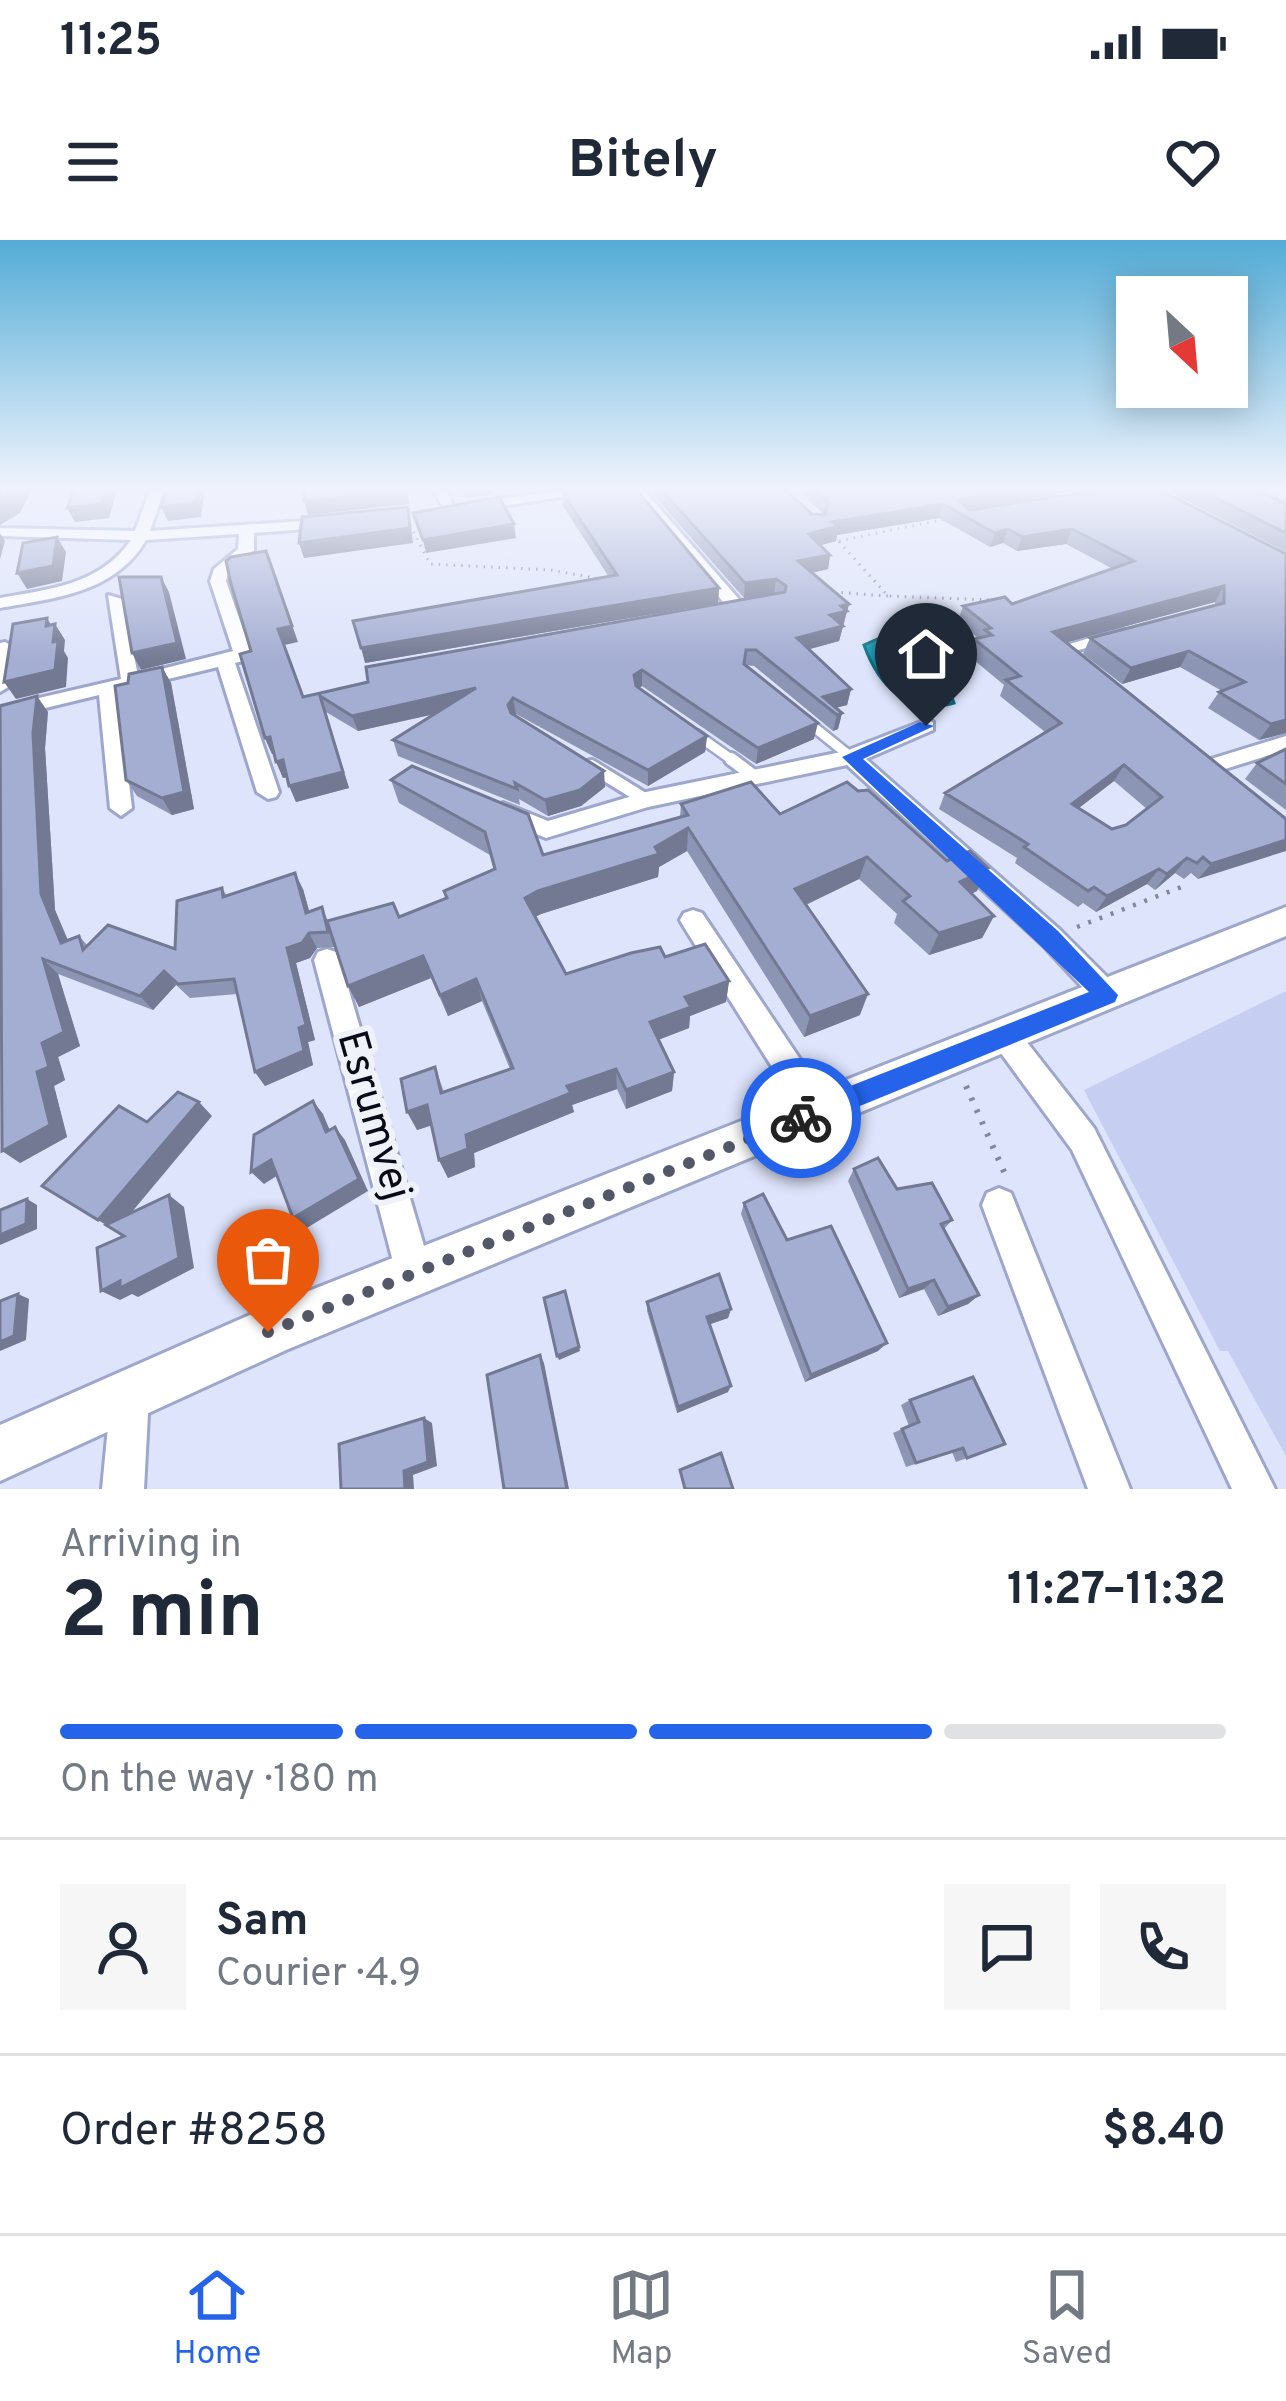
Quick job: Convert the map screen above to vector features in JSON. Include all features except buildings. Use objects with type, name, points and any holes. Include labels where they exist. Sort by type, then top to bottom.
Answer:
[{"type":"main road","points":[[0,1453],[414,1273],[1286,921]]},
{"type":"street","points":[[0,603],[92,586],[134,545]]},
{"type":"street","points":[[0,713],[226,663],[242,652],[218,581],[220,572],[246,545]]},
{"type":"street","points":[[683,545],[737,609]]},
{"type":"street","points":[[114,599],[131,684]]},
{"type":"street","points":[[1078,665],[1059,650],[1147,626]]},
{"type":"street","points":[[0,686],[4,646]]},
{"type":"street","points":[[226,663],[268,792]]},
{"type":"street","points":[[108,689],[121,808]]},
{"type":"street","points":[[482,802],[546,830],[646,800],[850,757],[926,726]]},
{"type":"street","points":[[1190,752],[1216,773],[1286,743]]},
{"type":"street","points":[[850,757],[1051,937],[1107,995]]},
{"type":"street","points":[[693,920],[817,1112]]},
{"type":"street","name":"Esrumvej","points":[[327,960],[414,1273]]},
{"type":"street","points":[[1005,1036],[1083,1139],[1254,1489]]},
{"type":"street","points":[[1000,1205],[1109,1489]]},
{"type":"street","points":[[123,1489],[130,1396]]},
{"type":"lane","points":[[799,715],[850,757]]},
{"type":"lane","points":[[680,722],[754,777]]},
{"type":"lane","points":[[574,755],[646,800]]},
{"type":"path","points":[[421,545],[430,564],[590,574],[608,586]]},
{"type":"path","points":[[843,545],[888,596]]},
{"type":"path","points":[[830,592],[990,598],[1007,611]]},
{"type":"path","points":[[1051,937],[1184,886]]},
{"type":"path","points":[[948,1058],[973,1098],[1015,1196],[1000,1205]]},
{"type":"shaded area","points":[[1286,991],[1286,1456],[1228,1351],[1220,1351],[1084,1090]]},
{"type":"water","points":[[884,636],[909,644],[928,659],[954,703],[922,705],[886,684],[864,645]]},
{"type":"way so far","points":[[268,1332],[801,1118]]},
{"type":"route","points":[[801,1118],[1107,995],[1078,962],[850,757],[926,726]]}]
